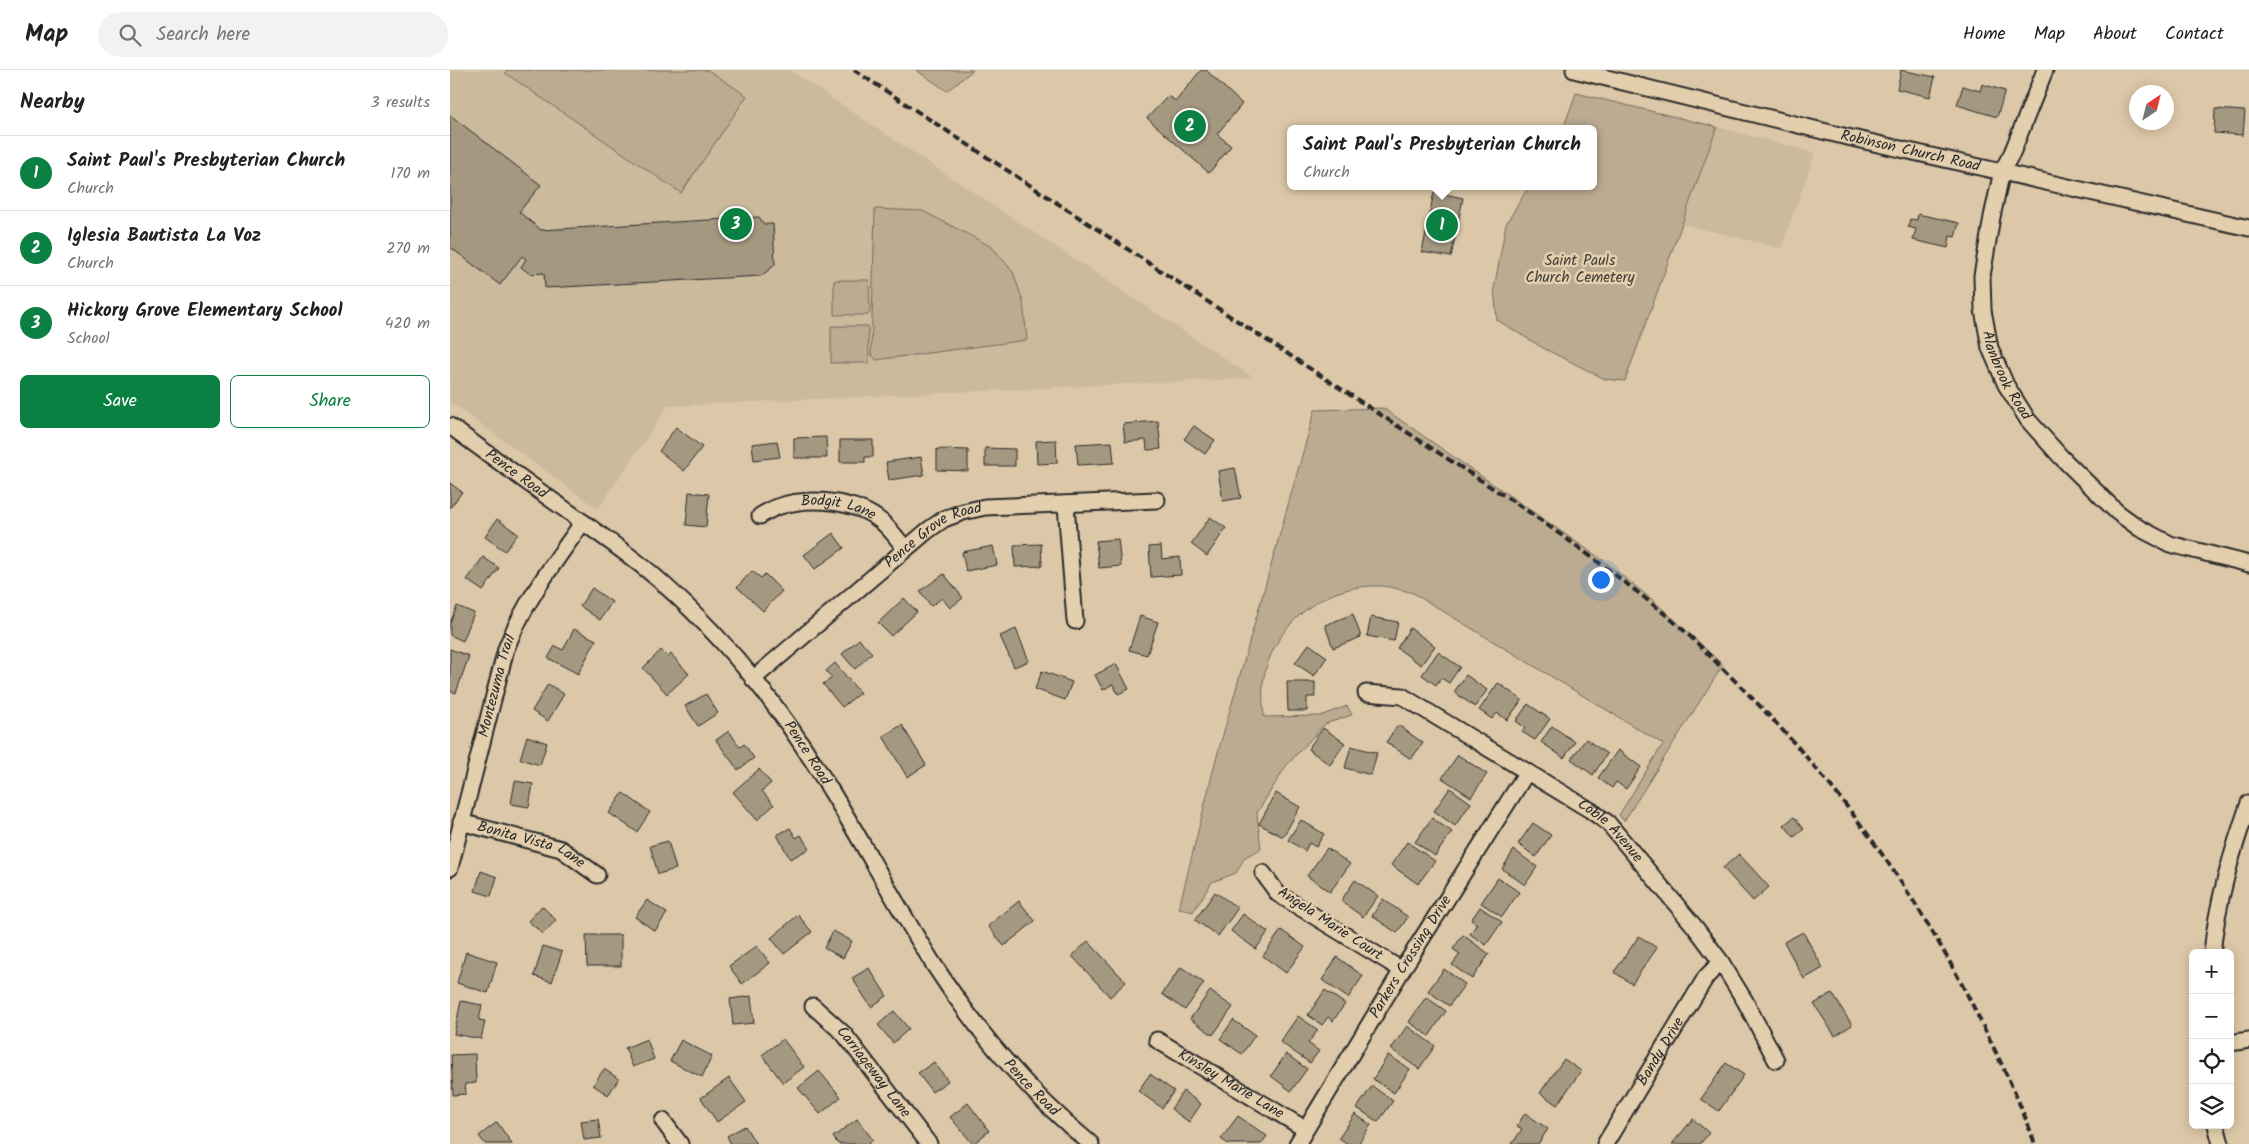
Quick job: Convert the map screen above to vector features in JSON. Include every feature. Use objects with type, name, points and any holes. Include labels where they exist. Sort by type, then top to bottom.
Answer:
[{"type":"street","name":"Robinson Church Road","points":[[1574,70],[1824,131],[2249,228]]},
{"type":"street","name":"Alanbrook Road","points":[[2046,70],[2012,153],[2002,171],[1982,276],[1983,310],[1990,348],[2006,385],[2028,420],[2061,457],[2117,512],[2139,528],[2170,544],[2249,564]]},
{"type":"street","name":"Pence Road","points":[[450,426],[609,540],[659,580],[714,633],[753,679],[792,730],[858,835],[909,924],[959,1002],[1012,1068],[1091,1144]]},
{"type":"street","name":"Pence Grove Road","points":[[753,679],[905,549],[944,519],[985,507],[1157,500]]},
{"type":"street","name":"Bodgit Lane","points":[[760,516],[777,507],[795,503],[838,502],[868,512],[881,521],[905,549]]},
{"type":"street","points":[[1066,505],[1075,621]]},
{"type":"street","name":"Montezuma Trail","points":[[450,868],[506,649],[515,627],[537,588],[583,522]]},
{"type":"street","name":"Coble Avenue","points":[[1366,693],[1402,696],[1608,823],[1695,927],[1721,962],[1745,1001],[1776,1060]]},
{"type":"street","name":"Parkers Crossing Drive","points":[[1297,1144],[1402,970],[1527,772]]},
{"type":"street","points":[[2212,949],[2213,937],[2231,858],[2249,804]]},
{"type":"street","name":"Bonita Vista Lane","points":[[462,822],[561,848],[597,874]]},
{"type":"street","name":"Angela Marie Court","points":[[1263,873],[1278,894],[1402,970]]},
{"type":"street","name":"Bandy Drive","points":[[1605,1144],[1706,977],[1721,962]]},
{"type":"street","name":"Carriageway Lane","points":[[813,1006],[844,1034],[928,1144]]},
{"type":"street","name":"Kinsley Marie Lane","points":[[1157,1040],[1305,1129]]},
{"type":"street","points":[[2234,1042],[2249,1040]]},
{"type":"street","points":[[663,1121],[680,1144]]},
{"type":"street","points":[[2217,1129],[2221,1144]]},
{"type":"shaded area","points":[[450,70],[789,70],[1254,378],[668,406],[598,509],[450,402]]},
{"type":"shaded area","points":[[1717,127],[1815,153],[1781,248],[1682,224]]},
{"type":"green space","points":[[507,70],[708,70],[747,96],[681,193],[505,73]]},
{"type":"green space","points":[[916,70],[973,70],[947,91]]},
{"type":"green space","name":"Saint Pauls Church Cemetery","points":[[1576,93],[1717,127],[1625,381],[1605,379],[1543,348],[1497,320],[1494,289],[1506,224],[1527,190],[1597,190],[1597,125],[1564,125]]},
{"type":"green space","points":[[875,209],[923,211],[992,247],[1013,272],[1023,301],[1027,340],[876,360],[871,354]]},
{"type":"green space","points":[[869,280],[870,312],[868,315],[834,315],[834,281]]},
{"type":"green space","points":[[831,326],[868,326],[869,363],[831,363]]},
{"type":"green space","points":[[1383,408],[1601,559],[1654,601],[1723,665],[1624,821],[1619,815],[1663,744],[1413,593],[1392,587],[1379,586],[1358,587],[1338,592],[1303,612],[1289,626],[1277,643],[1268,662],[1263,682],[1264,717],[1320,716],[1347,706],[1352,715],[1325,724],[1286,766],[1257,813],[1261,849],[1245,857],[1236,873],[1212,882],[1193,912],[1179,908],[1215,763],[1315,410]]},
{"type":"building","points":[[1201,70],[1206,70],[1242,104],[1217,134],[1231,146],[1209,173],[1147,118],[1168,96],[1176,101]]},
{"type":"building","points":[[1901,70],[1935,77],[1930,97],[1897,89]]},
{"type":"building","points":[[1982,84],[2005,91],[1997,117],[1957,105],[1963,86],[1980,91]]},
{"type":"building","points":[[2215,109],[2245,111],[2243,135],[2214,133]]},
{"type":"building","points":[[450,115],[541,185],[519,212],[541,230],[759,217],[764,224],[773,224],[775,265],[761,276],[545,288],[544,273],[530,274],[521,267],[526,259],[522,256],[500,285],[450,247]]},
{"type":"building","points":[[1434,192],[1463,198],[1451,257],[1422,252]]},
{"type":"building","points":[[1918,214],[1959,223],[1955,237],[1950,236],[1948,248],[1913,240],[1916,229],[1908,227],[1910,219],[1917,220]]},
{"type":"building","points":[[1158,421],[1161,449],[1147,450],[1146,440],[1125,442],[1123,424]]},
{"type":"building","points":[[1194,426],[1215,440],[1205,454],[1184,439]]},
{"type":"building","points":[[676,427],[702,447],[684,471],[659,451]]},
{"type":"building","points":[[826,437],[827,458],[794,458],[794,438]]},
{"type":"building","points":[[840,440],[873,440],[873,457],[865,457],[865,462],[840,462]]},
{"type":"building","points":[[1056,440],[1057,463],[1037,464],[1036,441]]},
{"type":"building","points":[[777,441],[780,457],[754,460],[752,444]]},
{"type":"building","points":[[1112,442],[1114,463],[1078,465],[1076,444]]},
{"type":"building","points":[[985,448],[1015,449],[1015,466],[985,466]]},
{"type":"building","points":[[937,449],[968,450],[968,471],[937,470]]},
{"type":"building","points":[[921,457],[924,475],[889,480],[886,462]]},
{"type":"building","points":[[1235,468],[1241,498],[1223,501],[1218,471]]},
{"type":"building","points":[[450,483],[462,492],[450,508]]},
{"type":"building","points":[[689,492],[709,494],[706,527],[686,525]]},
{"type":"building","points":[[1210,517],[1226,528],[1207,556],[1191,544]]},
{"type":"building","points":[[497,519],[518,534],[505,551],[485,537]]},
{"type":"building","points":[[833,533],[844,548],[815,569],[804,555]]},
{"type":"building","points":[[1118,539],[1121,566],[1099,568],[1096,541]]},
{"type":"building","points":[[1041,544],[1042,566],[1015,567],[1014,545]]},
{"type":"building","points":[[993,546],[997,565],[966,571],[962,552]]},
{"type":"building","points":[[1161,546],[1162,559],[1180,557],[1181,575],[1151,577],[1149,547]]},
{"type":"building","points":[[483,557],[499,568],[483,591],[467,580]]},
{"type":"building","points":[[752,571],[761,578],[765,574],[782,591],[763,611],[737,587]]},
{"type":"building","points":[[944,574],[963,598],[950,608],[942,598],[931,606],[920,591]]},
{"type":"building","points":[[592,588],[612,602],[600,620],[580,606]]},
{"type":"building","points":[[904,598],[917,612],[891,636],[878,623]]},
{"type":"building","points":[[457,606],[474,613],[463,641],[450,635],[450,623]]},
{"type":"building","points":[[1353,614],[1361,637],[1333,648],[1325,625]]},
{"type":"building","points":[[1140,616],[1158,622],[1147,655],[1129,650]]},
{"type":"building","points":[[1371,617],[1398,622],[1394,641],[1367,636]]},
{"type":"building","points":[[1410,628],[1435,646],[1421,665],[1397,648]]},
{"type":"building","points":[[574,629],[596,640],[578,674],[548,658],[555,646],[563,650]]},
{"type":"building","points":[[1016,629],[1029,661],[1014,667],[1000,636]]},
{"type":"building","points":[[859,639],[872,653],[855,669],[842,654]]},
{"type":"building","points":[[1309,644],[1327,657],[1314,676],[1295,663]]},
{"type":"building","points":[[450,649],[469,656],[456,693],[450,691]]},
{"type":"building","points":[[661,650],[668,657],[671,654],[689,674],[667,694],[643,668]]},
{"type":"building","points":[[1438,652],[1460,667],[1449,683],[1441,678],[1436,685],[1422,675]]},
{"type":"building","points":[[835,663],[860,693],[842,707],[823,684],[832,678],[826,671]]},
{"type":"building","points":[[1116,664],[1129,689],[1118,694],[1113,684],[1103,690],[1095,675]]},
{"type":"building","points":[[1042,671],[1072,682],[1065,700],[1035,689]]},
{"type":"building","points":[[1466,675],[1487,690],[1475,707],[1454,692]]},
{"type":"building","points":[[1287,682],[1315,682],[1315,697],[1307,697],[1307,711],[1288,711]]},
{"type":"building","points":[[1498,683],[1522,700],[1507,720],[1497,713],[1492,719],[1479,710]]},
{"type":"building","points":[[548,684],[564,694],[548,721],[532,711]]},
{"type":"building","points":[[706,694],[718,713],[698,726],[685,706]]},
{"type":"building","points":[[1528,704],[1550,719],[1535,740],[1522,732],[1525,728],[1516,721]]},
{"type":"building","points":[[902,725],[926,765],[907,777],[883,736]]},
{"type":"building","points":[[1398,725],[1423,743],[1411,759],[1386,742]]},
{"type":"building","points":[[1552,726],[1575,742],[1564,758],[1541,742]]},
{"type":"building","points":[[1323,728],[1345,743],[1330,765],[1308,749]]},
{"type":"building","points":[[729,731],[740,747],[744,744],[754,758],[738,770],[716,740]]},
{"type":"building","points":[[527,736],[547,743],[540,765],[520,759]]},
{"type":"building","points":[[1586,739],[1607,754],[1593,775],[1571,759]]},
{"type":"building","points":[[1351,746],[1377,753],[1371,775],[1345,768]]},
{"type":"building","points":[[1618,750],[1641,767],[1626,789],[1616,782],[1612,788],[1598,778]]},
{"type":"building","points":[[1458,755],[1487,774],[1471,797],[1442,778]]},
{"type":"building","points":[[759,769],[771,783],[762,791],[774,805],[757,820],[733,792]]},
{"type":"building","points":[[515,781],[533,784],[529,807],[511,804]]},
{"type":"building","points":[[1450,788],[1471,803],[1455,826],[1434,811]]},
{"type":"building","points":[[623,793],[650,812],[637,832],[609,813]]},
{"type":"building","points":[[1276,793],[1300,807],[1283,837],[1259,824]]},
{"type":"building","points":[[1794,817],[1804,829],[1794,837],[1784,825]]},
{"type":"building","points":[[1432,818],[1452,832],[1435,856],[1415,842]]},
{"type":"building","points":[[1301,820],[1324,834],[1316,847],[1309,843],[1305,851],[1288,840]]},
{"type":"building","points":[[1533,823],[1551,835],[1536,857],[1518,844]]},
{"type":"building","points":[[790,828],[796,838],[801,835],[809,849],[790,859],[777,835]]},
{"type":"building","points":[[668,841],[676,869],[658,874],[650,846]]},
{"type":"building","points":[[1407,842],[1435,861],[1418,884],[1391,865]]},
{"type":"building","points":[[1327,848],[1350,864],[1330,892],[1307,876]]},
{"type":"building","points":[[1514,850],[1537,867],[1525,885],[1502,869]]},
{"type":"building","points":[[1739,854],[1769,887],[1753,901],[1723,868]]},
{"type":"building","points":[[481,871],[497,877],[491,896],[475,891]]},
{"type":"building","points":[[1498,878],[1519,892],[1502,917],[1481,903]]},
{"type":"building","points":[[1355,880],[1378,896],[1363,917],[1341,901]]},
{"type":"building","points":[[1215,892],[1238,908],[1218,936],[1195,920]]},
{"type":"building","points":[[1383,899],[1408,917],[1397,933],[1372,916]]},
{"type":"building","points":[[647,900],[667,913],[655,931],[635,917]]},
{"type":"building","points":[[1019,901],[1035,921],[1004,946],[988,926]]},
{"type":"building","points":[[542,906],[556,920],[543,934],[528,921]]},
{"type":"building","points":[[1480,907],[1502,922],[1486,945],[1470,934],[1477,924],[1471,920]]},
{"type":"building","points":[[1243,914],[1268,932],[1256,949],[1231,931]]},
{"type":"building","points":[[798,915],[812,932],[784,954],[771,938]]},
{"type":"building","points":[[1281,930],[1305,947],[1286,973],[1263,956]]},
{"type":"building","points":[[833,931],[852,941],[843,958],[824,948]]},
{"type":"building","points":[[1803,932],[1823,968],[1804,979],[1784,942]]},
{"type":"building","points":[[586,935],[621,935],[621,966],[587,966]]},
{"type":"building","points":[[1463,935],[1489,954],[1472,979],[1452,965],[1460,954],[1453,949]]},
{"type":"building","points":[[1639,936],[1657,948],[1632,984],[1614,972]]},
{"type":"building","points":[[1088,941],[1126,982],[1110,997],[1072,956]]},
{"type":"building","points":[[543,946],[562,952],[552,982],[534,976]]},
{"type":"building","points":[[757,946],[770,963],[742,984],[729,966]]},
{"type":"building","points":[[466,952],[497,962],[488,993],[457,983]]},
{"type":"building","points":[[1337,957],[1363,976],[1348,998],[1322,980]]},
{"type":"building","points":[[1181,967],[1204,983],[1185,1010],[1162,994]]},
{"type":"building","points":[[869,968],[887,996],[871,1007],[852,978]]},
{"type":"building","points":[[1444,969],[1465,984],[1449,1006],[1428,991]]},
{"type":"building","points":[[1325,990],[1345,1004],[1333,1021],[1328,1017],[1322,1025],[1308,1015]]},
{"type":"building","points":[[1210,991],[1233,1007],[1213,1035],[1190,1019]]},
{"type":"building","points":[[1832,993],[1852,1025],[1835,1036],[1814,1004]]},
{"type":"building","points":[[751,996],[754,1023],[733,1025],[730,999]]},
{"type":"building","points":[[1426,997],[1446,1011],[1429,1036],[1409,1022]]},
{"type":"building","points":[[461,1001],[482,1005],[479,1020],[485,1021],[481,1039],[454,1034]]},
{"type":"building","points":[[894,1011],[909,1029],[893,1043],[878,1025]]},
{"type":"building","points":[[1298,1016],[1318,1030],[1308,1043],[1319,1051],[1310,1063],[1280,1042]]},
{"type":"building","points":[[1233,1020],[1255,1035],[1242,1054],[1220,1039]]},
{"type":"building","points":[[1407,1026],[1435,1046],[1419,1069],[1391,1049]]},
{"type":"building","points":[[647,1039],[654,1059],[633,1067],[625,1048]]},
{"type":"building","points":[[783,1039],[804,1067],[783,1083],[762,1055]]},
{"type":"building","points":[[681,1040],[712,1056],[702,1077],[670,1061]]},
{"type":"building","points":[[475,1054],[476,1083],[465,1084],[466,1094],[453,1095],[451,1055]]},
{"type":"building","points":[[1286,1054],[1307,1069],[1291,1091],[1271,1076]]},
{"type":"building","points":[[1388,1055],[1410,1069],[1394,1093],[1373,1079]]},
{"type":"building","points":[[1564,1059],[1581,1071],[1557,1105],[1540,1093]]},
{"type":"building","points":[[934,1062],[948,1081],[932,1092],[918,1073]]},
{"type":"building","points":[[1726,1063],[1744,1075],[1719,1111],[1701,1099]]},
{"type":"building","points":[[604,1069],[619,1079],[608,1095],[593,1085]]},
{"type":"building","points":[[819,1071],[841,1097],[820,1114],[798,1088]]},
{"type":"building","points":[[1150,1074],[1174,1091],[1162,1108],[1138,1091]]},
{"type":"building","points":[[729,1078],[746,1102],[717,1122],[701,1098]]},
{"type":"building","points":[[1372,1086],[1393,1101],[1378,1122],[1357,1108]]},
{"type":"building","points":[[1183,1091],[1201,1104],[1189,1122],[1171,1109]]},
{"type":"building","points":[[968,1103],[989,1131],[973,1144],[950,1117]]},
{"type":"building","points":[[1525,1113],[1548,1129],[1538,1144],[1512,1144],[1522,1129],[1517,1126]]},
{"type":"building","points":[[1355,1114],[1371,1125],[1358,1144],[1348,1144],[1339,1138]]},
{"type":"building","points":[[1238,1116],[1267,1136],[1261,1144],[1228,1144],[1221,1139]]},
{"type":"building","points":[[598,1119],[601,1138],[584,1140],[581,1121]]},
{"type":"building","points":[[857,1119],[873,1140],[868,1144],[838,1144],[833,1137]]},
{"type":"building","points":[[1693,1119],[1709,1133],[1700,1144],[1672,1144]]},
{"type":"building","points":[[497,1122],[512,1144],[485,1144],[479,1136]]},
{"type":"building","points":[[745,1126],[756,1144],[731,1144],[727,1136]]},
{"type":"railway","points":[[854,70],[1526,510],[1618,577],[1679,626],[1804,754],[1839,796],[1902,884],[1958,977],[2004,1070],[2035,1144]]},
{"type":"place","name":"Iglesia Bautista La Voz","points":[[1190,126]]},
{"type":"place","name":"Hickory Grove Elementary School","points":[[736,224]]},
{"type":"place","name":"Saint Paul's Presbyterian Church","points":[[1442,225]]}]
